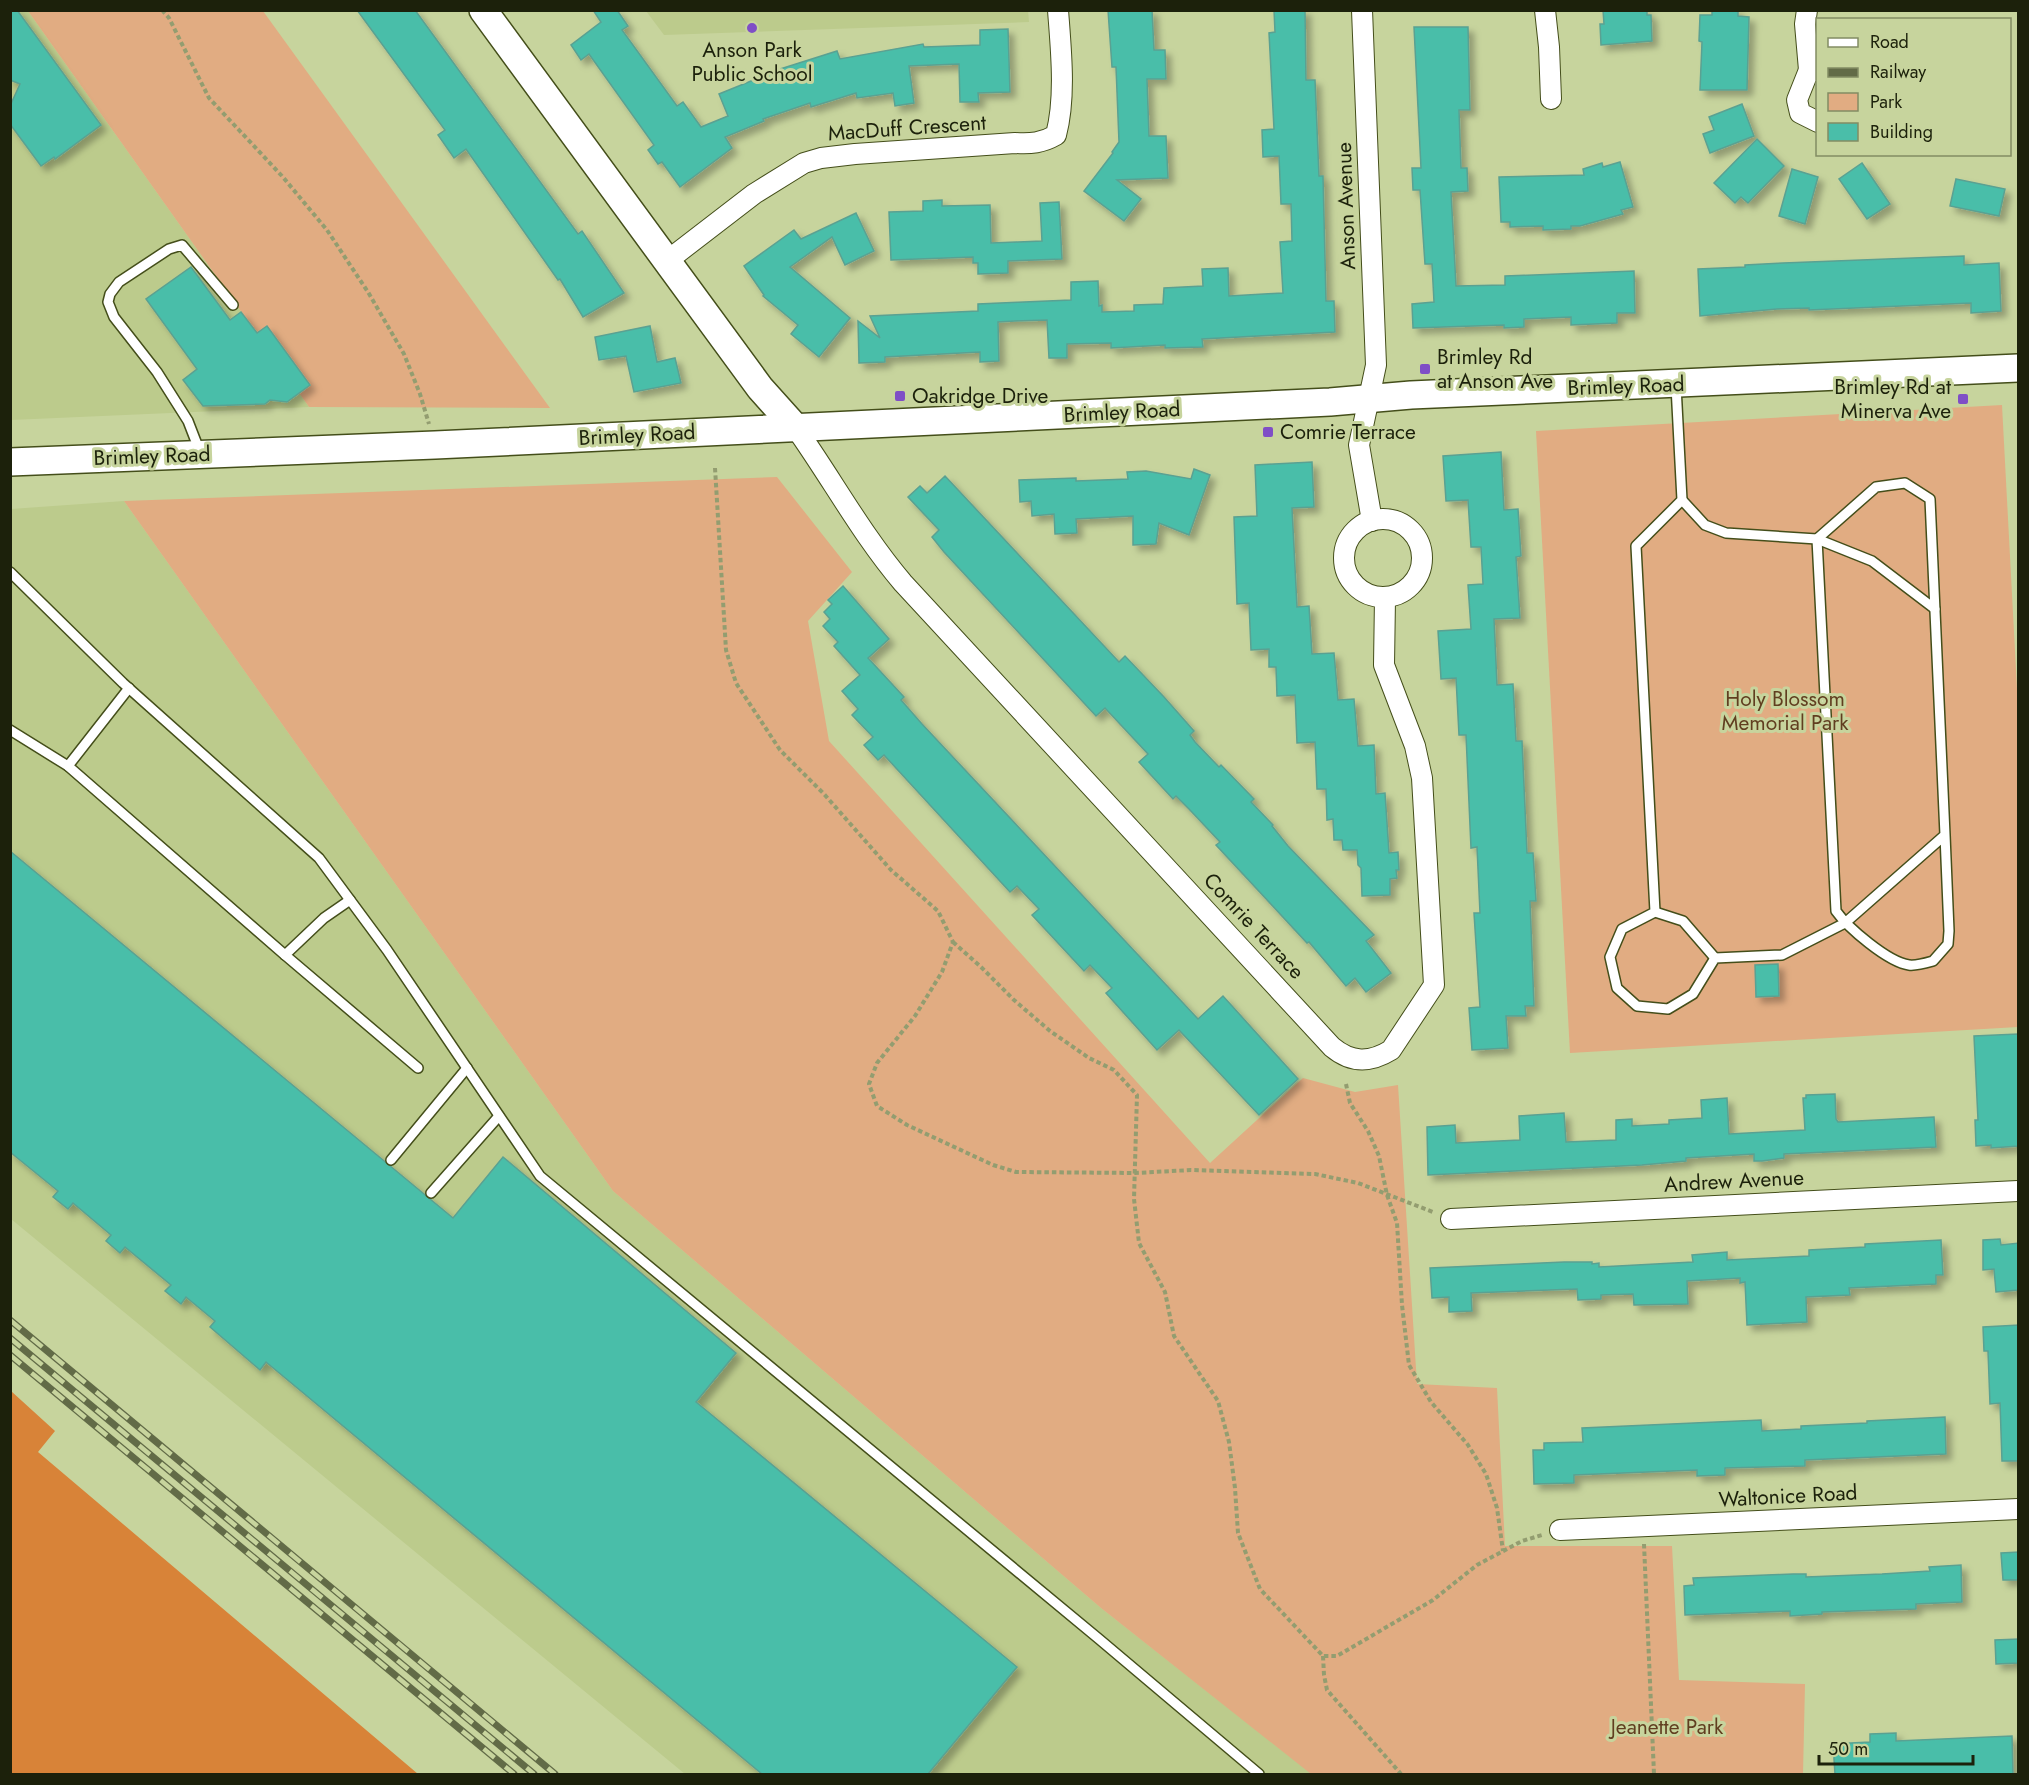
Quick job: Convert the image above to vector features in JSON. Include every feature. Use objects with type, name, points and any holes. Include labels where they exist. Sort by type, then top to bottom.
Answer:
[{"type":"main road","points":[[483,10],[760,388],[795,427]]},
{"type":"main road","name":"Brimley Road","points":[[10,462],[435,445],[1411,395],[2019,369]]},
{"type":"street","name":"MacDuff Crescent","points":[[667,261],[754,194],[804,163],[821,158],[855,154],[1015,143],[1031,144],[1044,142],[1056,135],[1061,104],[1058,10]]},
{"type":"street","name":"Anson Avenue","points":[[1362,10],[1376,365],[1368,399]]},
{"type":"street","points":[[1545,10],[1551,99]]},
{"type":"street","points":[[1807,10],[1805,24],[1814,71],[1797,100],[1800,113],[1816,122]]},
{"type":"street","points":[[1368,399],[1359,445],[1372,521]]},
{"type":"street","name":"Comrie Terrace","points":[[795,427],[875,548],[903,584],[1332,1047],[1346,1057],[1360,1060],[1373,1059],[1391,1050],[1434,985],[1422,778],[1415,746],[1384,665],[1385,598]]},
{"type":"street","points":[[1386,519],[1401,523],[1412,532],[1420,545],[1421,566],[1411,586],[1399,594],[1385,598],[1371,596],[1358,589],[1349,578],[1345,565],[1345,551],[1350,538],[1359,527],[1372,521],[1386,519]]},
{"type":"street","name":"Andrew Avenue","points":[[1451,1219],[2019,1191]]},
{"type":"street","name":"Waltonice Road","points":[[1560,1530],[2019,1509]]},
{"type":"lane","points":[[201,454],[188,421],[157,372],[114,317],[108,302],[110,294],[119,282],[170,249],[182,245],[233,305]]},
{"type":"lane","points":[[1676,384],[1682,500],[1705,525],[1726,533],[1817,539],[1872,561],[1935,609]]},
{"type":"lane","points":[[1905,483],[1930,499],[1949,931],[1948,944],[1933,962],[1910,965],[1886,955],[1845,923],[1836,911],[1817,539],[1876,487],[1905,483]]},
{"type":"lane","points":[[1655,912],[1636,546],[1682,500]]},
{"type":"lane","points":[[10,572],[129,688],[319,858],[540,1176],[1259,1774]]},
{"type":"lane","points":[[68,766],[129,688]]},
{"type":"lane","points":[[10,730],[68,766],[285,956],[418,1068]]},
{"type":"lane","points":[[1715,958],[1782,955],[1845,923],[1945,834]]},
{"type":"lane","points":[[285,956],[324,918],[350,900]]},
{"type":"lane","points":[[1655,912],[1683,921],[1715,958],[1693,994],[1668,1009],[1637,1006],[1617,988],[1610,957],[1622,929],[1655,912]]},
{"type":"lane","points":[[391,1160],[467,1068]]},
{"type":"lane","points":[[431,1193],[499,1116]]},
{"type":"path","points":[[162,10],[169,18],[209,98],[282,176],[327,230],[368,292],[404,354],[420,394],[435,445]]},
{"type":"path","points":[[715,468],[726,650],[736,683],[780,750],[824,794],[891,870],[938,911],[952,942],[1032,1016],[1089,1058],[1114,1070],[1137,1095],[1134,1199],[1139,1243],[1165,1292],[1174,1336],[1218,1401],[1229,1442],[1238,1533],[1260,1588],[1323,1656],[1327,1690],[1401,1774]]},
{"type":"path","points":[[952,942],[942,972],[915,1016],[877,1063],[869,1084],[877,1106],[907,1125],[993,1165],[1016,1172],[1135,1173],[1191,1170],[1315,1174],[1358,1183],[1451,1219]]},
{"type":"path","points":[[1346,1084],[1350,1103],[1368,1131],[1379,1156],[1387,1195],[1397,1223],[1402,1305],[1409,1365],[1431,1402],[1468,1444],[1486,1474],[1497,1508],[1503,1551]]},
{"type":"path","points":[[1643,1527],[1654,1774]]},
{"type":"path","points":[[1323,1656],[1337,1656],[1433,1600],[1477,1564],[1522,1541],[1560,1530]]},
{"type":"shaded area","name":"Anson Park Public School","points":[[1028,10],[1029,22],[664,35],[646,11]]},
{"type":"shaded area","points":[[10,11],[28,11],[309,407],[11,420]]},
{"type":"shaded area","points":[[124,501],[613,1191],[1101,1608],[1312,1774],[685,1774],[11,1219],[11,509]]},
{"type":"shaded area","points":[[11,1391],[55,1431],[38,1452],[418,1774],[11,1774]]},
{"type":"green space","points":[[28,11],[263,11],[550,408],[309,407]]},
{"type":"green space","name":"Holy Blossom Memorial Park","points":[[2002,405],[2018,708],[2018,1027],[1570,1053],[1536,431]]},
{"type":"green space","name":"Jeanette Park","points":[[777,477],[852,572],[808,621],[829,741],[1210,1163],[1303,1078],[1355,1092],[1398,1085],[1417,1384],[1497,1388],[1505,1546],[1672,1546],[1679,1680],[1805,1684],[1803,1774],[1311,1774],[1101,1608],[613,1191],[124,501]]},
{"type":"building","points":[[10,10],[17,10],[101,125],[55,159],[54,157],[41,166],[10,124],[10,106],[20,84],[10,80]]},
{"type":"building","points":[[357,10],[415,10],[578,234],[582,231],[624,293],[583,317],[560,279],[558,280],[466,149],[454,158],[438,135],[445,130]]},
{"type":"building","points":[[593,10],[617,10],[628,26],[622,30],[677,106],[683,102],[701,127],[728,116],[719,94],[761,77],[761,75],[837,51],[840,59],[923,44],[924,47],[980,45],[980,30],[1008,29],[1010,92],[978,93],[979,102],[960,102],[959,64],[909,66],[914,103],[895,106],[893,93],[857,98],[856,93],[811,107],[810,103],[763,119],[764,121],[725,137],[732,148],[680,187],[662,162],[658,164],[648,150],[654,145],[589,54],[581,60],[571,45],[601,22]]},
{"type":"building","points":[[1108,10],[1152,10],[1154,50],[1165,50],[1166,79],[1147,79],[1149,136],[1166,136],[1168,178],[1117,180],[1141,199],[1124,221],[1084,191],[1119,142],[1116,67],[1112,67]]},
{"type":"building","points":[[1274,10],[1305,10],[1306,80],[1315,80],[1319,176],[1323,176],[1326,301],[1334,301],[1335,332],[1202,339],[1203,347],[1165,348],[1165,345],[1111,348],[1111,343],[1067,344],[1067,358],[1049,358],[1047,320],[998,322],[999,361],[980,362],[980,352],[885,357],[885,362],[859,363],[858,321],[880,338],[870,316],[978,311],[978,304],[1071,300],[1071,282],[1098,281],[1099,306],[1102,305],[1102,312],[1134,311],[1134,305],[1163,304],[1164,288],[1203,286],[1202,269],[1228,268],[1229,296],[1283,293],[1280,242],[1292,241],[1291,204],[1281,204],[1279,156],[1263,157],[1262,130],[1274,129],[1269,33],[1275,32]]},
{"type":"building","points":[[1603,10],[1647,10],[1647,15],[1651,15],[1652,41],[1601,45],[1600,24],[1604,24]]},
{"type":"building","points":[[1712,10],[1738,10],[1738,16],[1749,17],[1747,90],[1700,90],[1702,42],[1699,41],[1700,15],[1712,15]]},
{"type":"building","points":[[1414,27],[1468,27],[1470,110],[1459,110],[1461,168],[1467,168],[1468,191],[1451,192],[1456,286],[1505,285],[1505,276],[1634,271],[1635,313],[1617,313],[1617,323],[1571,325],[1571,317],[1524,319],[1524,327],[1504,328],[1504,325],[1413,328],[1412,304],[1434,302],[1432,264],[1425,264],[1420,190],[1413,190],[1412,168],[1421,168]]},
{"type":"building","points":[[1742,104],[1754,136],[1710,153],[1703,134],[1714,130],[1709,117]]},
{"type":"building","points":[[1757,139],[1784,166],[1748,203],[1741,197],[1735,203],[1714,183]]},
{"type":"building","points":[[1620,162],[1633,207],[1621,210],[1623,214],[1580,226],[1571,226],[1571,229],[1543,230],[1543,226],[1510,227],[1510,222],[1501,222],[1499,177],[1584,175],[1583,169],[1602,163],[1603,167]]},
{"type":"building","points":[[1862,163],[1890,204],[1867,219],[1839,179]]},
{"type":"building","points":[[1792,169],[1818,177],[1805,224],[1779,216]]},
{"type":"building","points":[[1956,179],[2005,189],[1999,216],[1950,206]]},
{"type":"building","points":[[942,200],[942,206],[990,205],[991,243],[1042,241],[1040,203],[1059,202],[1062,259],[1008,261],[1008,273],[978,274],[978,263],[973,263],[973,257],[891,260],[889,212],[923,211],[923,201]]},
{"type":"building","points":[[856,213],[874,251],[845,265],[832,237],[790,267],[850,318],[819,357],[791,334],[798,325],[763,296],[744,266],[794,230],[801,239]]},
{"type":"building","points":[[1964,256],[1964,265],[1999,263],[2001,311],[1971,313],[1971,303],[1809,310],[1809,308],[1777,309],[1700,316],[1698,269],[1783,263]]},
{"type":"building","points":[[191,267],[230,320],[241,312],[257,333],[267,326],[310,385],[287,402],[270,400],[265,404],[203,406],[183,380],[197,369],[146,299]]},
{"type":"building","points":[[650,326],[657,362],[675,358],[681,383],[634,392],[626,356],[599,360],[595,337]]},
{"type":"building","points":[[1501,452],[1504,510],[1518,509],[1521,556],[1516,557],[1520,618],[1494,619],[1497,685],[1513,684],[1516,741],[1522,741],[1527,853],[1533,853],[1536,901],[1530,901],[1534,1006],[1525,1006],[1526,1016],[1506,1016],[1508,1048],[1472,1050],[1469,1008],[1480,1007],[1474,913],[1480,913],[1477,847],[1471,848],[1466,735],[1459,735],[1456,678],[1441,679],[1438,631],[1471,629],[1468,585],[1483,584],[1481,547],[1471,547],[1468,500],[1446,501],[1443,456]]},
{"type":"building","points":[[1312,462],[1314,507],[1292,508],[1297,607],[1309,606],[1312,654],[1334,653],[1338,700],[1354,699],[1358,746],[1374,745],[1376,794],[1385,793],[1389,853],[1398,852],[1399,870],[1396,870],[1397,878],[1390,879],[1390,895],[1362,896],[1361,868],[1358,865],[1357,850],[1343,850],[1342,840],[1334,840],[1333,819],[1327,820],[1326,789],[1317,789],[1315,742],[1297,743],[1295,695],[1277,696],[1276,667],[1269,667],[1269,649],[1251,650],[1249,603],[1237,604],[1234,517],[1257,516],[1255,465]]},
{"type":"building","points":[[1194,469],[1210,475],[1189,535],[1159,523],[1156,544],[1133,545],[1133,516],[1076,519],[1077,533],[1055,534],[1054,514],[1032,516],[1031,501],[1020,502],[1019,480],[1128,479],[1127,472],[1146,471],[1191,479]]},
{"type":"building","points":[[945,476],[1119,662],[1125,656],[1164,697],[1194,731],[1190,735],[1195,742],[1254,799],[1251,802],[1273,825],[1288,846],[1374,935],[1366,941],[1391,973],[1366,992],[1355,978],[1346,986],[1309,942],[1307,943],[1216,845],[1220,842],[1176,796],[1173,799],[1139,762],[1148,754],[1105,708],[1096,716],[944,552],[932,537],[939,530],[908,497],[920,486],[927,493]]},
{"type":"building","points":[[843,586],[889,639],[868,658],[904,697],[901,700],[922,724],[1198,1019],[1223,996],[1298,1079],[1259,1115],[1179,1030],[1157,1050],[1106,993],[1112,988],[1090,965],[1084,971],[1032,915],[1039,909],[1017,886],[1010,892],[884,755],[878,760],[864,745],[873,737],[852,715],[858,709],[842,691],[860,675],[834,646],[838,642],[823,626],[830,619],[824,612],[832,604],[828,600]]},
{"type":"building","points":[[10,851],[453,1218],[503,1157],[736,1353],[696,1402],[1017,1667],[928,1774],[762,1774],[266,1362],[260,1370],[210,1327],[215,1321],[186,1297],[181,1304],[165,1291],[171,1285],[125,1247],[120,1253],[106,1241],[111,1235],[73,1203],[68,1209],[53,1197],[58,1191],[10,1152]]},
{"type":"building","points":[[1778,964],[1779,996],[1756,997],[1755,965]]},
{"type":"building","points":[[2018,1034],[2019,1146],[1991,1148],[1991,1145],[1976,1146],[1975,1120],[1978,1120],[1974,1036]]},
{"type":"building","points":[[1835,1094],[1838,1122],[1934,1117],[1936,1147],[1784,1154],[1784,1158],[1762,1161],[1754,1161],[1754,1154],[1686,1158],[1686,1161],[1642,1165],[1428,1175],[1427,1127],[1455,1125],[1456,1143],[1520,1140],[1519,1116],[1564,1113],[1566,1142],[1616,1140],[1616,1120],[1632,1119],[1632,1126],[1669,1124],[1669,1120],[1702,1118],[1701,1100],[1727,1098],[1729,1134],[1805,1130],[1803,1098],[1806,1098],[1806,1095]]},
{"type":"building","points":[[2000,1239],[2001,1245],[2019,1243],[2019,1290],[1996,1292],[1994,1269],[1983,1270],[1983,1240]]},
{"type":"building","points":[[1941,1240],[1943,1275],[1936,1275],[1936,1284],[1849,1288],[1850,1295],[1806,1297],[1807,1322],[1747,1325],[1745,1282],[1740,1283],[1740,1278],[1687,1281],[1688,1304],[1634,1305],[1633,1294],[1601,1295],[1601,1299],[1578,1300],[1577,1289],[1471,1293],[1472,1311],[1449,1312],[1449,1297],[1432,1298],[1430,1268],[1564,1262],[1599,1263],[1599,1267],[1693,1262],[1692,1255],[1727,1252],[1727,1260],[1809,1256],[1809,1250]]},
{"type":"building","points":[[2019,1325],[2019,1461],[2002,1461],[2000,1403],[1990,1404],[1988,1351],[1984,1351],[1983,1327]]},
{"type":"building","points":[[1945,1417],[1946,1454],[1805,1460],[1805,1466],[1725,1468],[1725,1475],[1697,1476],[1697,1470],[1574,1475],[1574,1483],[1534,1484],[1533,1450],[1544,1450],[1544,1443],[1583,1442],[1582,1428],[1761,1420],[1762,1431],[1801,1429],[1801,1426]]},
{"type":"building","points":[[2019,1552],[2019,1580],[2003,1580],[2001,1553]]},
{"type":"building","points":[[1961,1565],[1962,1602],[1916,1604],[1916,1609],[1822,1612],[1822,1614],[1790,1616],[1790,1611],[1685,1615],[1684,1586],[1694,1585],[1693,1578],[1793,1574],[1806,1574],[1806,1577],[1882,1574],[1930,1571],[1929,1567]]},
{"type":"building","points":[[2019,1639],[2019,1663],[1996,1664],[1995,1640]]},
{"type":"building","points":[[1896,1733],[1896,1741],[2012,1736],[2013,1774],[1835,1774],[1833,1744],[1870,1742],[1870,1734]]},
{"type":"railway","points":[[10,1320],[555,1774]]},
{"type":"railway","points":[[10,1338],[534,1774]]},
{"type":"railway","points":[[10,1355],[514,1774]]},
{"type":"place","name":"Anson Park Public School","points":[[752,28]]},
{"type":"place","name":"Brimley Rd at Anson Ave","points":[[1425,369]]},
{"type":"place","name":"Oakridge Drive","points":[[900,396]]},
{"type":"place","name":"Brimley Rd at Minerva Ave","points":[[1963,399]]},
{"type":"place","name":"Comrie Terrace","points":[[1268,432]]}]
